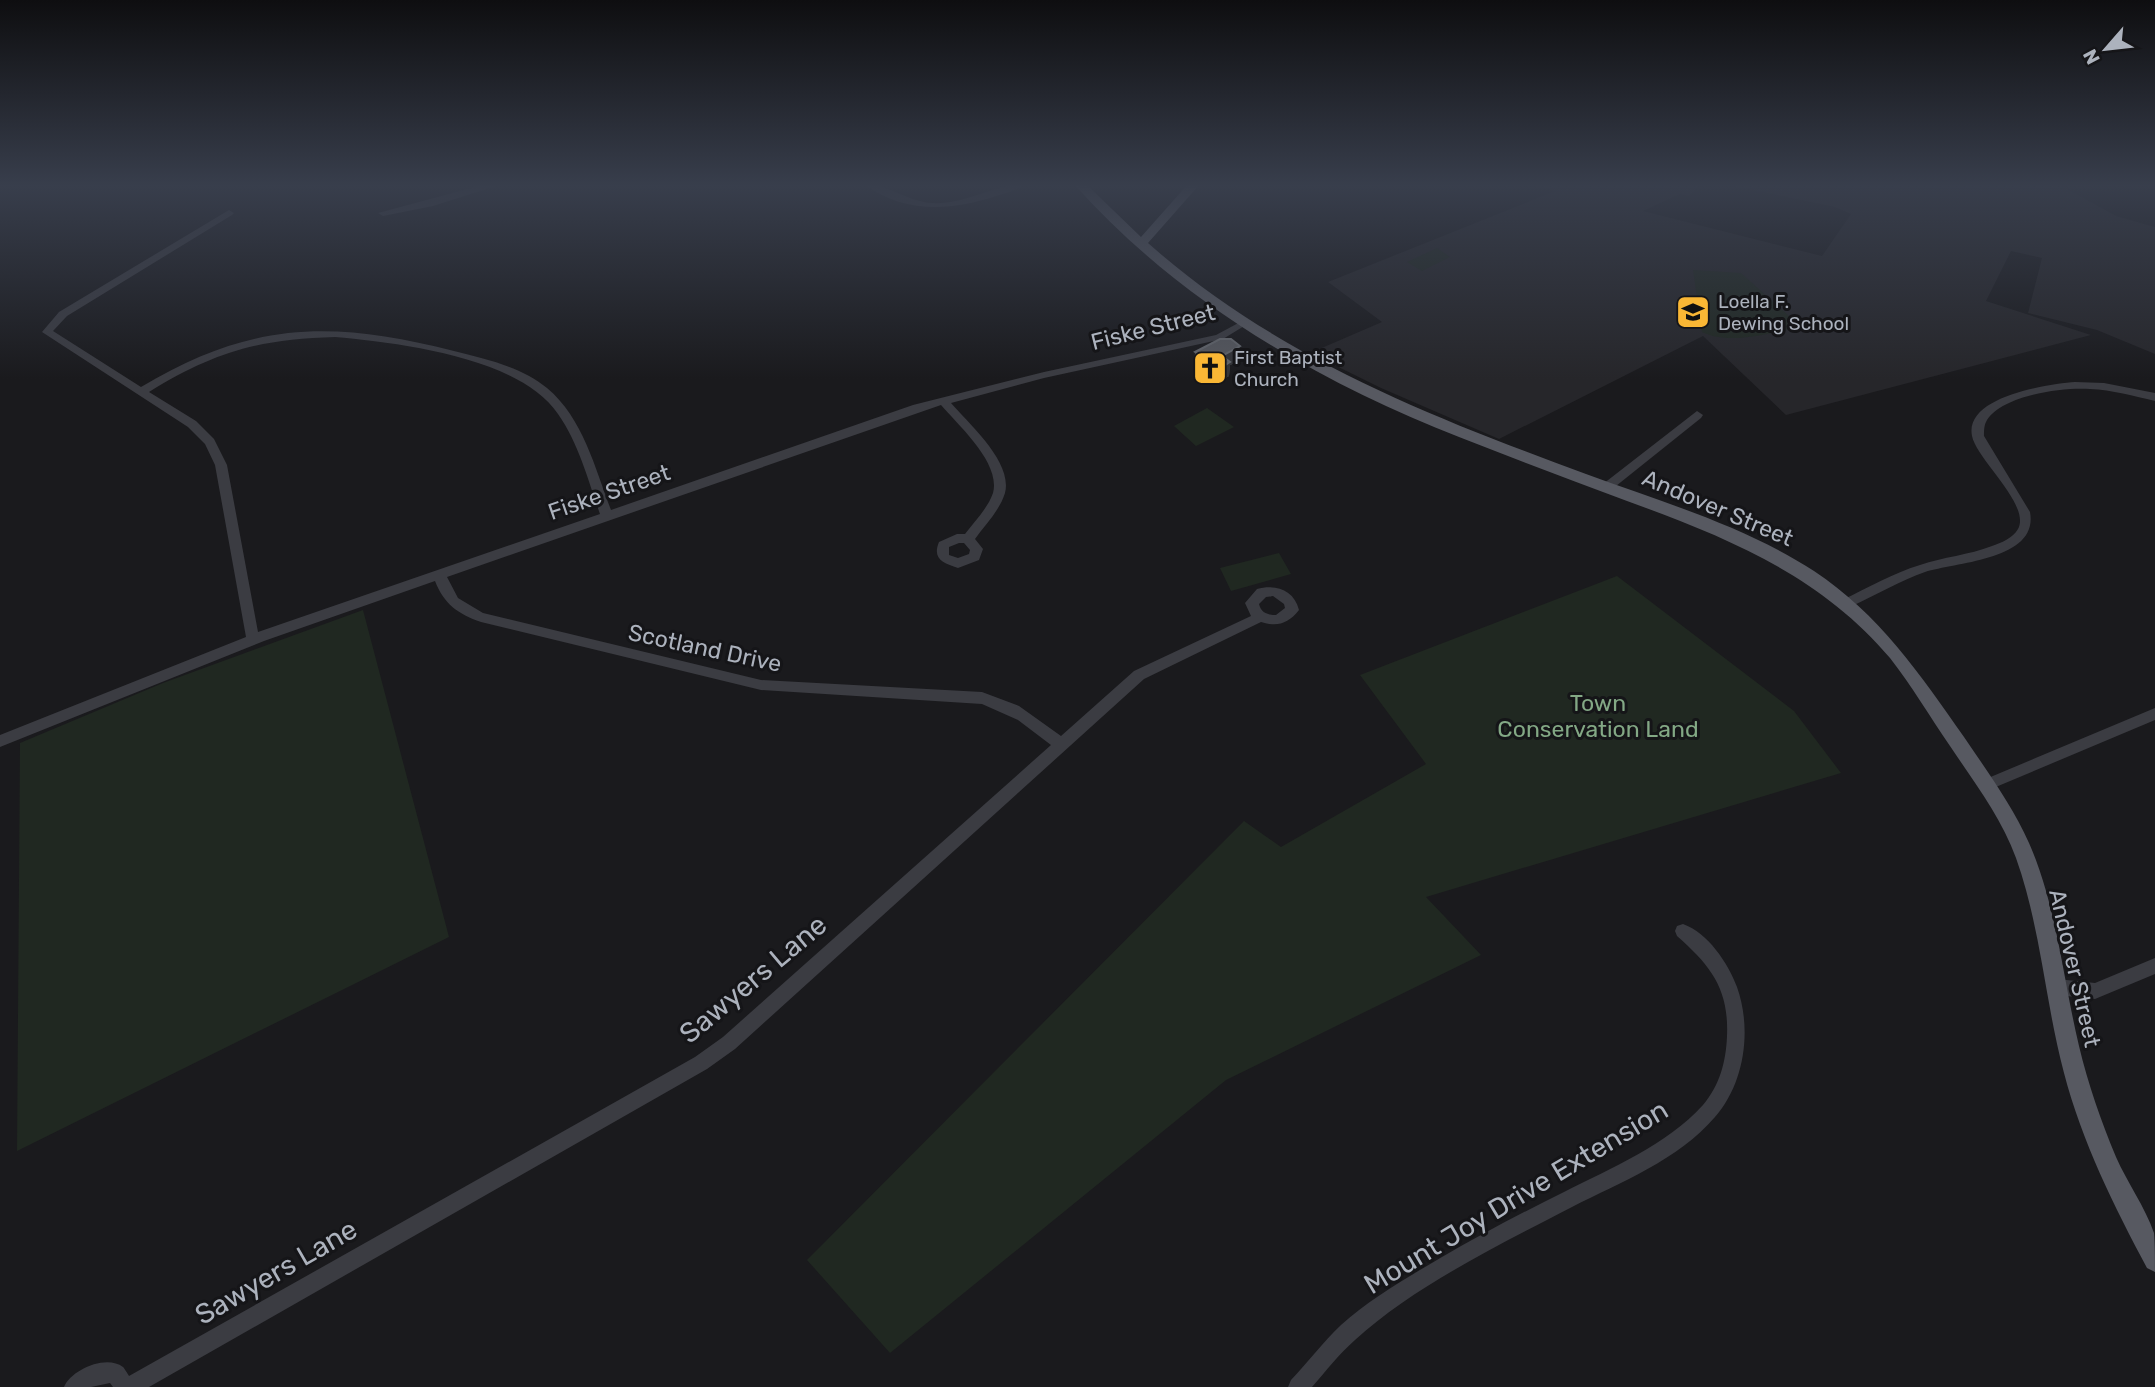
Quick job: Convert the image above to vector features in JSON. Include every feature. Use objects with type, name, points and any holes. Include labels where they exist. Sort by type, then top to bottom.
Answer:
[{"type":"main road","name":"Andover Street","points":[[1147,249],[1244,323],[1327,373],[1406,410],[1774,553],[1847,603],[1897,655],[1986,785],[2025,856],[2075,1073],[2107,1165],[2155,1260]]},
{"type":"street","points":[[170,249],[63,314],[47,329],[54,337],[192,424],[209,442],[221,465],[253,639]]},
{"type":"street","name":"Fiske Street","points":[[0,741],[253,639],[943,401],[1044,375],[1219,337],[1244,323]]},
{"type":"street","points":[[142,391],[167,373],[195,360],[285,335],[362,333],[443,351],[525,378],[552,398],[565,415],[577,440],[607,515]]},
{"type":"street","points":[[1847,603],[1923,568],[2003,547],[2024,532],[2027,524],[2023,509],[1978,434],[1980,419],[1994,405],[2043,389],[2086,384],[2155,397]]},
{"type":"street","points":[[943,401],[995,463],[999,472],[1000,490],[996,499],[968,539]]},
{"type":"street","points":[[1608,487],[1697,415]]},
{"type":"street","name":"Scotland Drive","points":[[439,573],[450,601],[459,609],[481,617],[761,685],[982,698],[1006,704],[1026,716],[1059,743]]},
{"type":"street","name":"Sawyers Lane","points":[[74,1387],[95,1374],[106,1372],[116,1374],[127,1387],[688,1070],[729,1043],[1059,743],[1139,675],[1260,617]]},
{"type":"street","points":[[1986,785],[2155,714]]},
{"type":"street","name":"Mount Joy Drive Extension","points":[[1298,1387],[1366,1319],[1484,1244],[1677,1139],[1710,1110],[1729,1078],[1736,1042],[1734,1006],[1725,977],[1714,961],[1683,932]]},
{"type":"street","points":[[2057,987],[2095,991],[2155,966]]},
{"type":"shaded area","name":"Loella F. Dewing School","points":[[1411,249],[1793,249],[1822,256],[1827,249],[2155,249],[2155,354],[2097,330],[2028,313],[2042,258],[2011,251],[1986,301],[2091,335],[1786,415],[1703,336],[1499,439],[1381,388],[1310,353],[1382,322],[1328,282]]},
{"type":"green space","points":[[1435,249],[1450,257],[1422,271],[1407,262]]},
{"type":"green space","points":[[1693,270],[1741,273],[1798,324],[1793,329],[1735,338],[1712,336],[1702,332]]},
{"type":"green space","points":[[1207,408],[1234,427],[1196,446],[1174,426]]},
{"type":"green space","points":[[1279,553],[1291,574],[1231,591],[1220,568]]},
{"type":"green space","name":"Town Conservation Land","points":[[1617,576],[1794,711],[1841,773],[1426,897],[1481,955],[1226,1080],[890,1353],[807,1260],[1244,821],[1281,847],[1426,764],[1360,675]]},
{"type":"green space","points":[[363,610],[449,937],[17,1151],[20,743],[163,683]]},
{"type":"building","points":[[1220,339],[1231,339],[1240,346],[1222,356],[1230,362],[1219,369],[1195,352]]},
{"type":"place","name":"Loella F. Dewing School","points":[[1693,312]]},
{"type":"place","name":"First Baptist Church","points":[[1210,368]]}]
